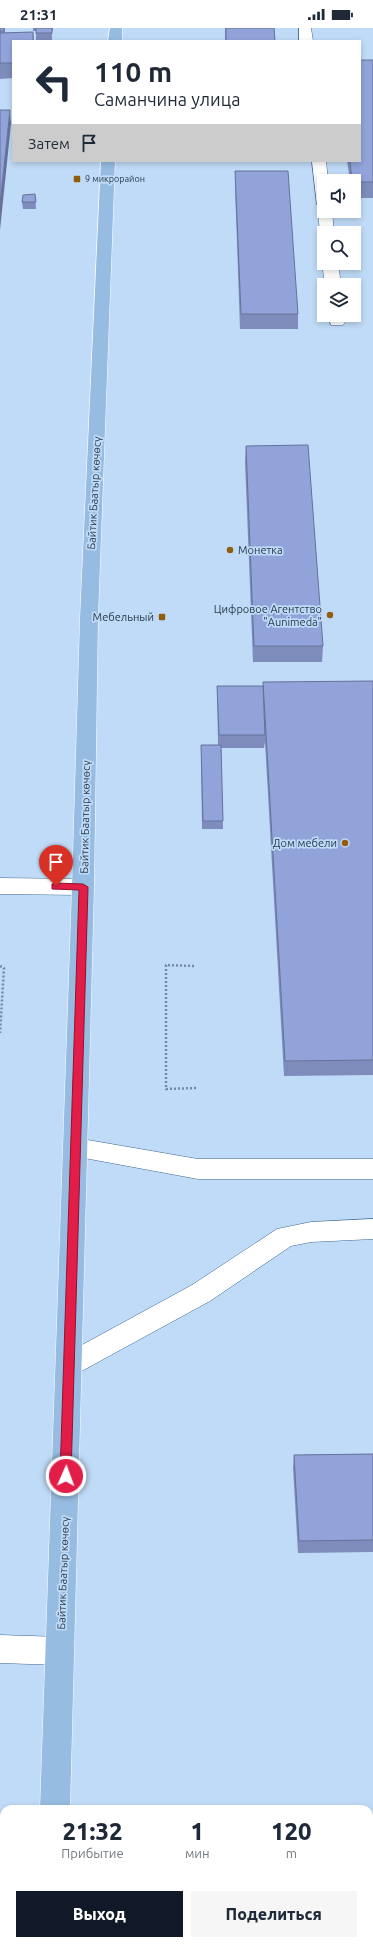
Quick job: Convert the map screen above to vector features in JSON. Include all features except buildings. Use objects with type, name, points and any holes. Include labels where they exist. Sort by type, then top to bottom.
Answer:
[{"type":"main road","points":[[115,40],[116,28]]},
{"type":"main road","name":"Байтик Баатыр көчөсү","points":[[55,1805],[76,1148],[89,618],[108,162]]},
{"type":"street","points":[[305,28],[306,40]]},
{"type":"street","points":[[319,162],[320,174]]},
{"type":"street","points":[[0,886],[83,887]]},
{"type":"street","points":[[76,1148],[198,1169],[373,1168]]},
{"type":"street","points":[[69,1365],[201,1293],[286,1236],[311,1232],[373,1229]]},
{"type":"street","points":[[0,1649],[60,1651]]},
{"type":"path","points":[[0,966],[4,968],[0,1032]]},
{"type":"path","points":[[194,966],[166,966],[166,1089],[196,1088]]},
{"type":"place","name":"9 микрорайон","points":[[77,179]]},
{"type":"place","name":"Монетка","points":[[230,550]]},
{"type":"place","name":"Цифровое Агентство \"Aunimeda\"","points":[[330,615]]},
{"type":"place","name":"Мебельный","points":[[162,617]]},
{"type":"place","name":"Дом мебели","points":[[345,843]]},
{"type":"route","points":[[56,886],[83,887],[66,1476]]}]
